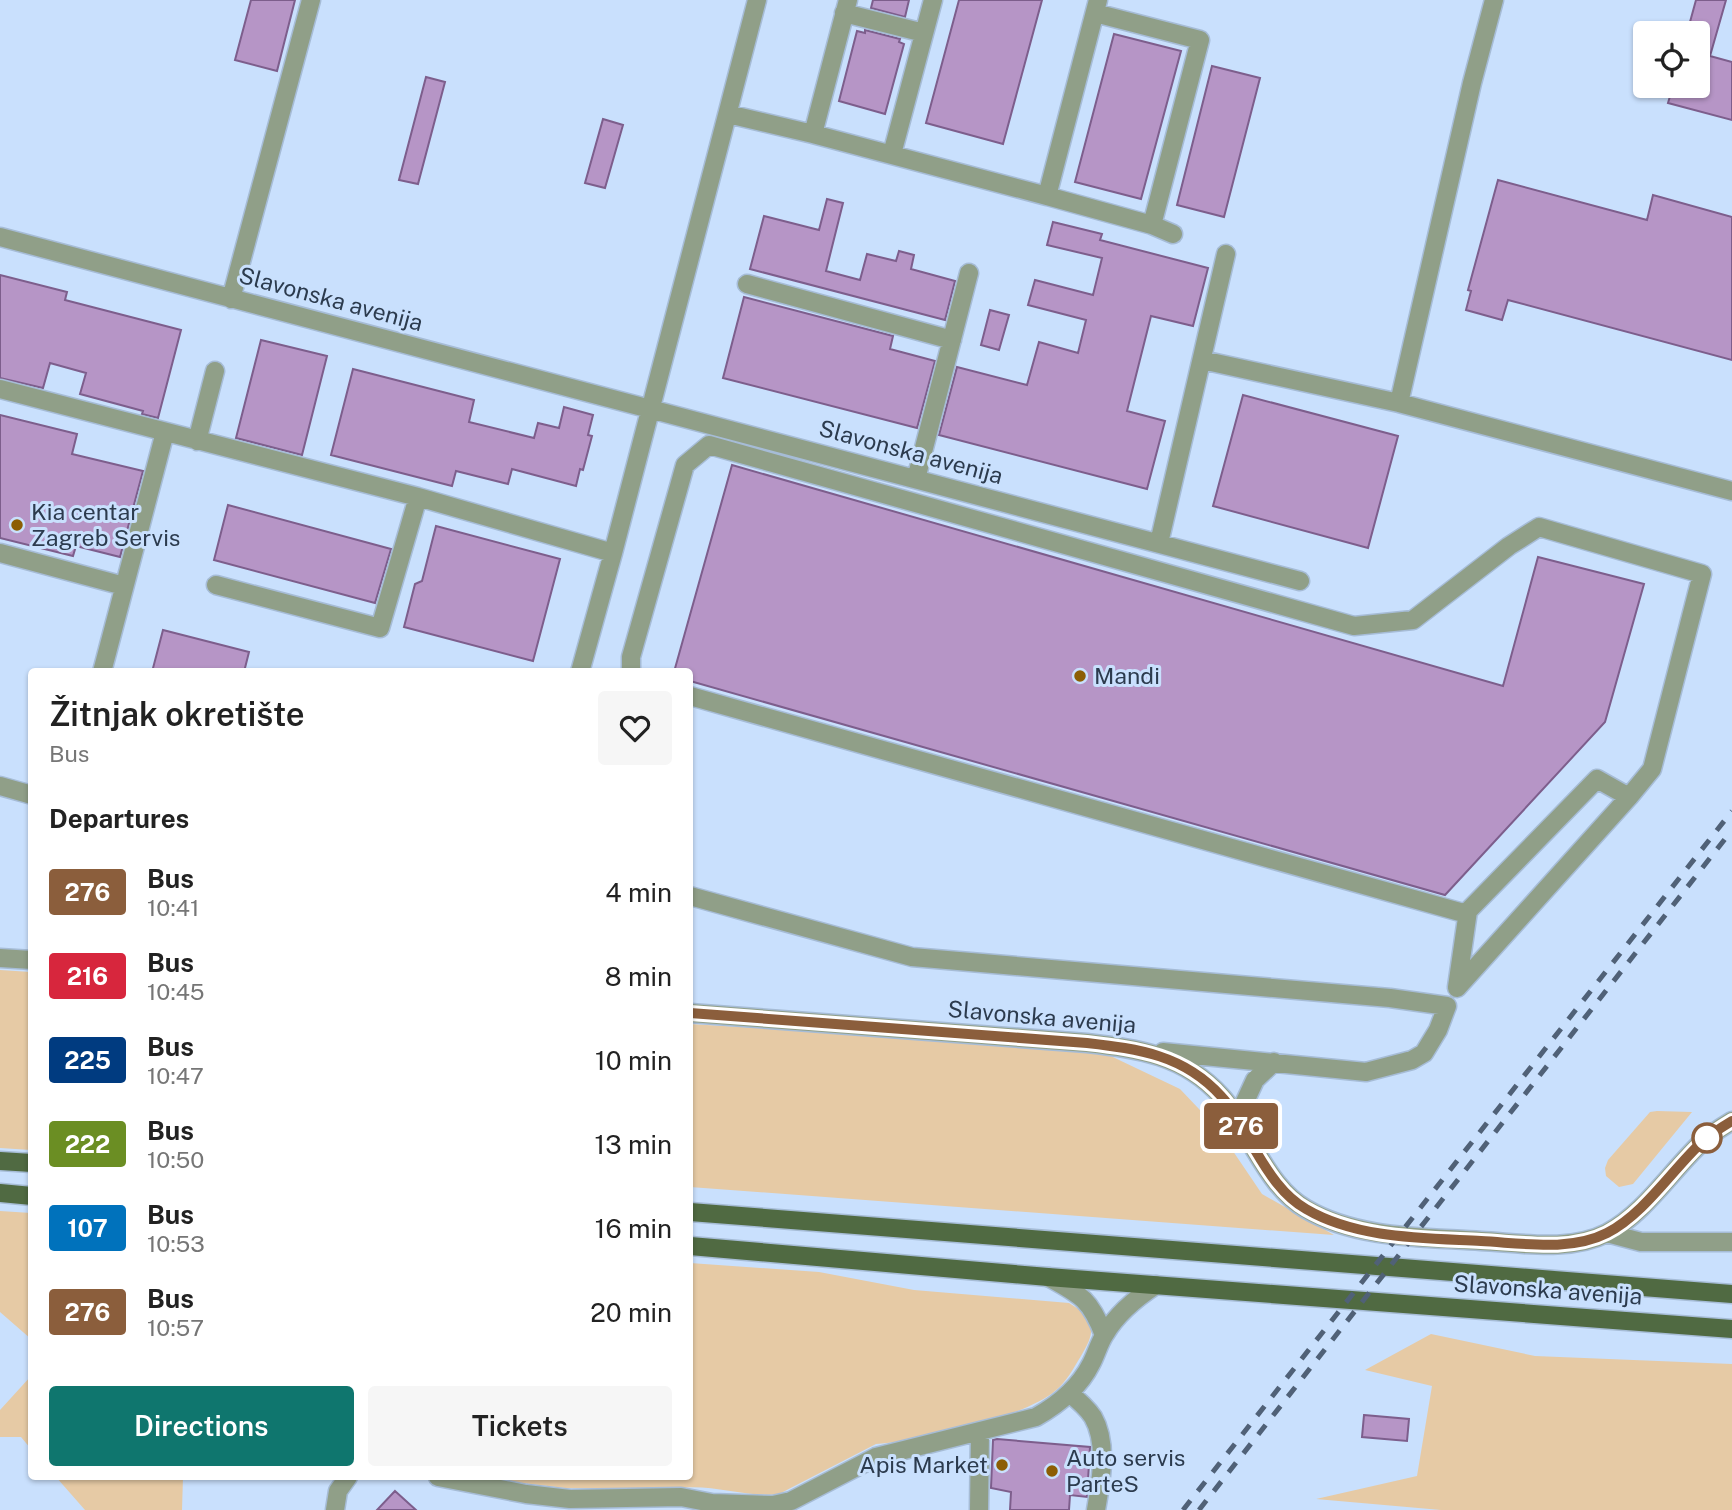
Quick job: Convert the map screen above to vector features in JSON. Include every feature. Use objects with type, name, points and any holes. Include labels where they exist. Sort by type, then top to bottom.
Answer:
[{"type":"main road","points":[[0,1161],[28,1163]]},
{"type":"main road","points":[[0,1193],[28,1196]]},
{"type":"main road","name":"Slavonska avenija","points":[[693,1212],[1732,1294]]},
{"type":"main road","name":"Slavonska avenija","points":[[693,1246],[1048,1277],[1732,1329]]},
{"type":"street","points":[[231,299],[311,0]]},
{"type":"street","points":[[581,668],[757,0]]},
{"type":"street","points":[[892,154],[933,0]]},
{"type":"street","points":[[1399,403],[1472,83],[1494,0]]},
{"type":"street","points":[[1047,196],[1097,6],[1200,40],[1152,225]]},
{"type":"street","points":[[813,134],[846,7],[924,33]]},
{"type":"street","points":[[728,114],[892,154],[1152,225],[1173,234]]},
{"type":"street","name":"Slavonska avenija","points":[[0,237],[1300,581]]},
{"type":"street","points":[[1159,543],[1226,254]]},
{"type":"street","points":[[916,478],[969,273]]},
{"type":"street","points":[[747,285],[952,340]]},
{"type":"street","points":[[1202,360],[1399,403],[1732,491]]},
{"type":"street","points":[[197,441],[215,371]]},
{"type":"street","points":[[0,389],[418,497],[613,553]]},
{"type":"street","points":[[103,668],[165,432]]},
{"type":"street","points":[[631,668],[632,657],[685,465],[709,445],[1354,626],[1413,620],[1509,546],[1539,527],[1702,574],[1652,769],[1457,988],[1424,1053],[1412,1060],[1366,1072],[1148,1051]]},
{"type":"street","points":[[216,585],[380,628],[418,497]]},
{"type":"street","points":[[0,553],[124,586]]},
{"type":"street","points":[[693,697],[1467,914]]},
{"type":"street","points":[[1457,988],[1467,914],[1597,779],[1629,797]]},
{"type":"street","points":[[0,786],[28,793]]},
{"type":"street","points":[[693,897],[912,957],[1390,998],[1447,1006]]},
{"type":"street","points":[[0,958],[28,958]]},
{"type":"street","name":"Slavonska avenija","points":[[693,1013],[1087,1043],[1148,1051],[1177,1062],[1221,1096],[1284,1192],[1305,1208],[1352,1227],[1442,1238],[1560,1244],[1587,1240],[1607,1233],[1632,1214],[1703,1141],[1732,1121]]},
{"type":"street","points":[[1237,1119],[1255,1080],[1274,1062]]},
{"type":"street","points":[[1607,1233],[1641,1242],[1732,1242]]},
{"type":"street","points":[[1048,1277],[1081,1295],[1094,1311],[1104,1335]]},
{"type":"street","points":[[454,1480],[526,1494],[570,1499],[681,1497],[710,1507],[791,1506],[876,1457],[1036,1417],[1056,1405],[1090,1367],[1104,1335],[1122,1312],[1156,1285]]},
{"type":"street","points":[[1069,1393],[1093,1416],[1099,1432],[1102,1454],[1096,1510]]},
{"type":"street","points":[[979,1510],[980,1433]]},
{"type":"street","points":[[335,1510],[338,1491],[345,1480]]},
{"type":"shaded area","points":[[0,970],[28,972],[28,1150],[0,1148]]},
{"type":"shaded area","points":[[693,1024],[1096,1049],[1180,1089],[1218,1129],[1262,1194],[1334,1235],[693,1187]]},
{"type":"shaded area","points":[[1650,1112],[1692,1112],[1633,1184],[1619,1187],[1606,1176],[1608,1160]]},
{"type":"shaded area","points":[[0,1211],[28,1213],[28,1336],[0,1312]]},
{"type":"shaded area","points":[[693,1263],[819,1272],[914,1290],[1069,1303],[1091,1321],[1091,1336],[1086,1348],[1066,1379],[1040,1401],[996,1419],[970,1426],[917,1439],[876,1444],[779,1494],[753,1494],[700,1487],[565,1488],[497,1480],[693,1480]]},
{"type":"shaded area","points":[[1431,1334],[1535,1356],[1732,1364],[1732,1510],[1441,1510],[1316,1499],[1417,1476],[1432,1386],[1365,1370]]},
{"type":"shaded area","points":[[28,1379],[28,1445],[21,1437],[0,1437],[0,1410]]},
{"type":"shaded area","points":[[59,1480],[183,1480],[182,1510],[85,1510]]},
{"type":"building","points":[[251,0],[295,0],[277,71],[235,60]]},
{"type":"building","points":[[873,0],[909,0],[905,17],[871,8]]},
{"type":"building","points":[[959,0],[1042,0],[1003,144],[926,123]]},
{"type":"building","points":[[1696,0],[1726,0],[1710,56],[1710,21],[1690,21]]},
{"type":"building","points":[[865,30],[900,39],[899,42],[904,44],[885,114],[839,101],[857,31],[865,33]]},
{"type":"building","points":[[1114,34],[1181,51],[1141,199],[1075,182]]},
{"type":"building","points":[[1710,56],[1732,62],[1732,120],[1668,103],[1669,98],[1710,98]]},
{"type":"building","points":[[1212,66],[1260,78],[1224,217],[1177,205]]},
{"type":"building","points":[[426,77],[445,82],[418,184],[399,180]]},
{"type":"building","points":[[603,119],[623,125],[605,188],[585,183]]},
{"type":"building","points":[[1498,180],[1647,220],[1653,195],[1732,217],[1732,360],[1508,300],[1502,320],[1466,310],[1471,291],[1468,290]]},
{"type":"building","points":[[827,199],[843,203],[826,271],[860,280],[867,254],[896,261],[899,251],[914,255],[911,269],[955,281],[945,320],[750,269],[764,216],[819,230]]},
{"type":"building","points":[[1053,222],[1102,234],[1100,240],[1208,268],[1193,326],[1151,316],[1127,411],[1165,421],[1147,489],[939,435],[957,367],[1027,385],[1039,342],[1078,353],[1086,320],[1028,305],[1035,280],[1093,295],[1102,258],[1047,245]]},
{"type":"building","points":[[0,275],[67,292],[65,300],[181,330],[158,418],[142,414],[143,411],[80,394],[86,373],[50,363],[43,388],[0,378]]},
{"type":"building","points":[[744,297],[893,336],[890,349],[935,361],[917,428],[723,378]]},
{"type":"building","points":[[990,310],[1009,315],[999,350],[981,345]]},
{"type":"building","points":[[261,340],[327,356],[302,455],[236,438]]},
{"type":"building","points":[[353,369],[474,400],[469,422],[534,438],[538,423],[559,428],[564,407],[593,415],[588,435],[592,436],[576,486],[512,469],[508,484],[456,471],[452,486],[331,455]]},
{"type":"building","points":[[1243,395],[1398,436],[1368,548],[1213,506]]},
{"type":"building","points":[[0,415],[77,434],[72,454],[143,471],[120,557],[76,546],[73,556],[0,538]]},
{"type":"building","name":"Mandi","points":[[732,465],[1503,686],[1538,557],[1644,584],[1605,722],[1445,895],[693,682],[693,668],[675,668]]},
{"type":"building","points":[[228,505],[391,549],[375,603],[214,560]]},
{"type":"building","points":[[436,526],[560,559],[533,661],[404,627],[415,584],[422,581]]},
{"type":"building","points":[[163,630],[249,652],[245,668],[153,668]]},
{"type":"building","points":[[1364,1415],[1409,1419],[1407,1441],[1362,1437]]},
{"type":"building","name":"Auto servis ParteS","points":[[993,1440],[1090,1447],[1087,1497],[1070,1495],[1069,1510],[1010,1510],[1011,1492],[991,1488]]},
{"type":"building","points":[[395,1491],[416,1510],[377,1510]]},
{"type":"railway","points":[[1183,1510],[1732,811]]},
{"type":"railway","points":[[1199,1510],[1732,830]]},
{"type":"bus line","name":"276","points":[[693,1013],[1087,1043],[1148,1051],[1177,1062],[1221,1096],[1284,1192],[1305,1208],[1328,1219],[1382,1233],[1560,1244],[1587,1240],[1607,1233],[1632,1214],[1671,1177],[1703,1141],[1732,1121]]},
{"type":"place","name":"Kia centar Zagreb Servis","points":[[17,525]]},
{"type":"place","name":"Mandi","points":[[1080,676]]},
{"type":"place","name":"Apis Market","points":[[1002,1465]]},
{"type":"place","name":"Auto servis ParteS","points":[[1052,1471]]}]
